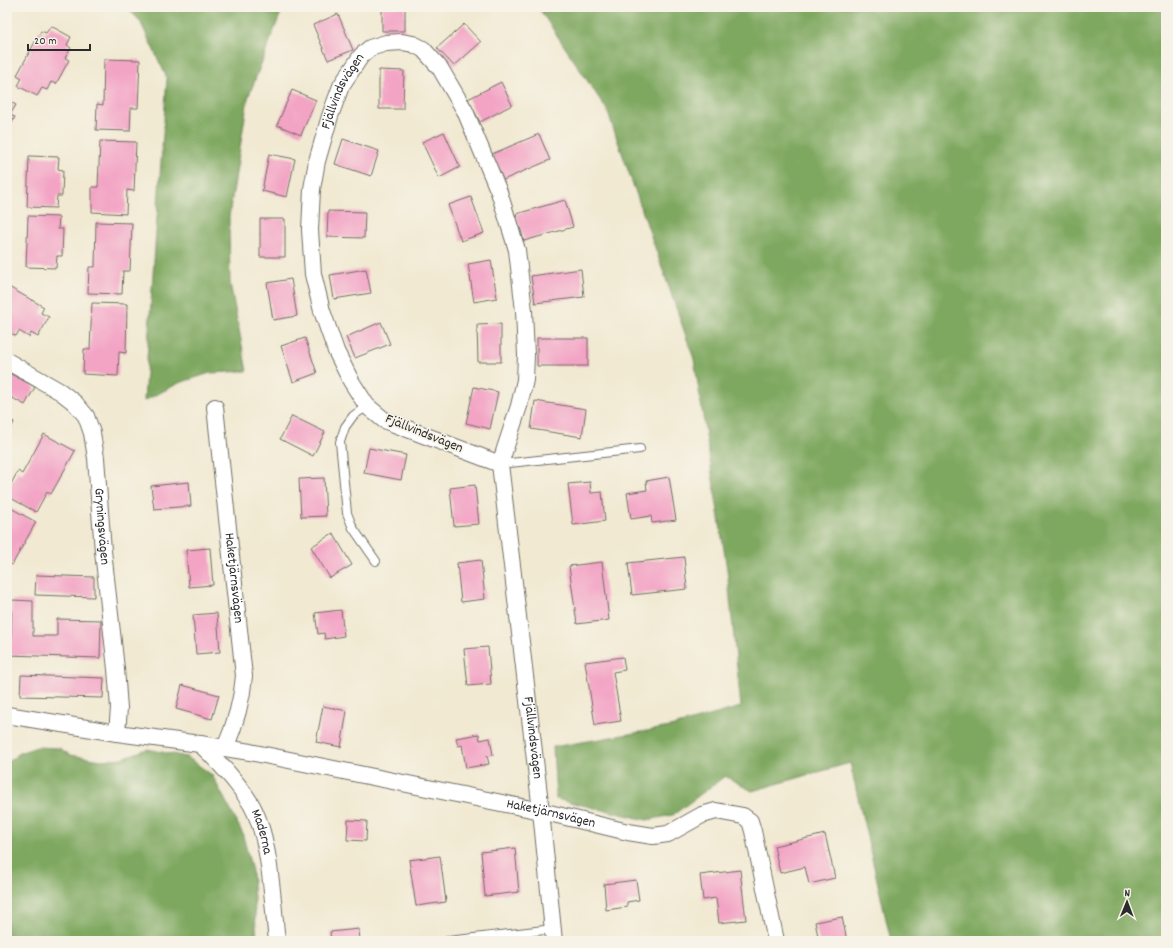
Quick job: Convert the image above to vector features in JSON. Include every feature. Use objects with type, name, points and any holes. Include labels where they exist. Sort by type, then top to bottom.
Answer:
[{"type":"street","name":"Fjällvindsvägen","points":[[500,464],[384,420],[367,406],[350,381],[336,351],[322,311],[313,266],[310,230],[312,189],[317,161],[330,116],[341,86],[361,56],[370,48],[386,43],[402,42],[413,44],[423,49],[440,68],[465,110],[500,192],[517,250],[524,311],[526,355],[525,380],[519,406],[500,464],[541,811],[554,935]]},
{"type":"street","name":"Gryningsvägen","points":[[7,361],[61,392],[75,403],[86,416],[92,433],[96,458],[103,551],[117,677],[119,708],[117,734]]},
{"type":"street","name":"Haketjärnsvägen","points":[[215,407],[244,676],[243,689],[234,727],[225,748]]},
{"type":"street","name":"Haketjärnsvägen","points":[[7,716],[117,734],[225,748],[541,811],[628,832],[653,836],[668,834],[702,815],[716,811],[744,816],[750,821],[754,831],[776,941]]},
{"type":"street","name":"Maderna","points":[[200,744],[222,765],[240,787],[251,805],[261,827],[267,856],[277,941]]},
{"type":"lane","points":[[367,406],[353,416],[345,427],[340,442],[347,513],[353,528],[376,561]]},
{"type":"lane","points":[[500,464],[640,449]]},
{"type":"lane","points":[[448,941],[554,935]]},
{"type":"green space","points":[[126,7],[283,7],[248,98],[229,217],[230,283],[247,371],[210,373],[179,383],[144,401],[167,78],[140,21]]},
{"type":"green space","points":[[538,7],[1166,7],[1166,941],[891,941],[850,763],[752,791],[725,776],[673,815],[647,820],[556,799],[553,747],[670,727],[741,707],[727,569],[694,359],[607,110]]},
{"type":"green space","points":[[37,747],[59,748],[70,755],[101,760],[123,758],[147,749],[187,757],[212,775],[242,832],[252,871],[257,941],[7,941],[7,763],[19,753]]},
{"type":"building","points":[[382,7],[405,7],[405,31],[382,31]]},
{"type":"building","points":[[338,14],[353,50],[328,60],[313,25]]},
{"type":"building","points":[[464,24],[481,42],[454,66],[437,48]]},
{"type":"building","points":[[51,26],[71,37],[67,45],[71,48],[65,58],[69,60],[56,84],[51,82],[47,90],[42,88],[37,96],[18,86],[22,78],[17,75],[41,31],[46,33]]},
{"type":"building","points":[[104,59],[140,60],[138,108],[131,108],[130,131],[96,130],[97,104],[103,105]]},
{"type":"building","points":[[379,70],[404,71],[403,109],[379,109]]},
{"type":"building","points":[[501,82],[512,105],[480,122],[468,99]]},
{"type":"building","points":[[292,90],[316,100],[301,135],[277,125]]},
{"type":"building","points":[[7,100],[16,105],[10,115],[15,117],[7,131]]},
{"type":"building","points":[[444,132],[460,167],[439,178],[422,142]]},
{"type":"building","points":[[539,134],[550,160],[503,180],[492,154]]},
{"type":"building","points":[[343,139],[379,151],[371,176],[335,164]]},
{"type":"building","points":[[100,141],[136,142],[134,191],[127,190],[126,214],[92,212],[92,187],[98,187]]},
{"type":"building","points":[[269,154],[295,159],[287,197],[262,191]]},
{"type":"building","points":[[29,156],[59,157],[58,169],[63,170],[62,196],[57,196],[56,208],[27,207]]},
{"type":"building","points":[[471,197],[484,233],[461,241],[448,205]]},
{"type":"building","points":[[565,200],[573,227],[524,241],[516,214]]},
{"type":"building","points":[[328,211],[365,212],[364,238],[327,237]]},
{"type":"building","points":[[28,216],[59,217],[58,229],[63,229],[62,256],[57,256],[56,268],[26,267]]},
{"type":"building","points":[[260,219],[285,219],[285,257],[260,257]]},
{"type":"building","points":[[96,222],[132,223],[130,271],[123,271],[122,294],[88,293],[89,267],[95,267]]},
{"type":"building","points":[[491,260],[497,298],[474,302],[468,264]]},
{"type":"building","points":[[366,269],[371,293],[334,299],[330,275]]},
{"type":"building","points":[[581,269],[584,297],[535,303],[531,276]]},
{"type":"building","points":[[291,279],[297,316],[273,320],[267,283]]},
{"type":"building","points":[[7,286],[44,307],[41,313],[49,317],[38,337],[31,333],[29,337],[19,331],[16,336],[7,331]]},
{"type":"building","points":[[92,303],[127,304],[126,353],[119,352],[118,376],[83,374],[84,349],[90,349]]},
{"type":"building","points":[[381,322],[390,344],[355,358],[346,337]]},
{"type":"building","points":[[501,324],[501,362],[478,362],[477,325]]},
{"type":"building","points":[[305,338],[317,373],[293,382],[281,346]]},
{"type":"building","points":[[537,338],[588,338],[588,366],[537,366]]},
{"type":"building","points":[[7,372],[35,387],[25,405],[7,395]]},
{"type":"building","points":[[474,387],[498,392],[490,429],[466,423]]},
{"type":"building","points":[[535,401],[586,409],[582,437],[531,429]]},
{"type":"building","points":[[292,416],[325,432],[313,456],[280,439]]},
{"type":"building","points":[[7,418],[14,422],[7,435]]},
{"type":"building","points":[[44,434],[75,451],[51,494],[47,492],[36,512],[7,496],[7,491],[18,471],[22,474]]},
{"type":"building","points":[[369,448],[406,455],[401,480],[364,473]]},
{"type":"building","points":[[669,477],[676,520],[652,523],[651,516],[631,519],[627,493],[647,490],[646,481]]},
{"type":"building","points":[[324,478],[326,516],[301,517],[299,479]]},
{"type":"building","points":[[189,482],[191,506],[154,509],[151,486]]},
{"type":"building","points":[[590,482],[591,493],[602,492],[605,521],[573,525],[568,484]]},
{"type":"building","points":[[475,485],[479,524],[454,526],[450,488]]},
{"type":"building","points":[[7,506],[36,522],[12,565],[7,562]]},
{"type":"building","points":[[333,533],[352,565],[330,578],[311,547]]},
{"type":"building","points":[[210,548],[213,585],[189,587],[186,550]]},
{"type":"building","points":[[684,557],[687,589],[632,595],[628,563]]},
{"type":"building","points":[[481,560],[485,599],[461,602],[457,563]]},
{"type":"building","points":[[602,562],[609,620],[577,624],[569,566]]},
{"type":"building","points":[[36,575],[94,577],[94,597],[35,595]]},
{"type":"building","points":[[12,600],[33,601],[33,636],[57,636],[57,619],[101,620],[100,658],[7,655],[7,635],[11,635]]},
{"type":"building","points":[[341,610],[344,636],[325,639],[324,633],[318,634],[315,613]]},
{"type":"building","points":[[217,613],[220,652],[196,654],[193,615]]},
{"type":"building","points":[[488,647],[491,684],[468,686],[464,649]]},
{"type":"building","points":[[623,657],[625,670],[613,672],[621,721],[595,725],[585,662]]},
{"type":"building","points":[[21,675],[104,678],[103,698],[20,696]]},
{"type":"building","points":[[182,685],[219,695],[212,719],[176,709]]},
{"type":"building","points":[[323,706],[347,711],[341,747],[316,742]]},
{"type":"building","points":[[479,734],[480,740],[490,738],[493,755],[487,756],[489,764],[466,768],[462,745],[458,746],[456,738]]},
{"type":"building","points":[[348,820],[367,821],[366,841],[347,840]]},
{"type":"building","points":[[825,834],[835,878],[809,884],[805,867],[780,873],[774,846]]},
{"type":"building","points":[[515,848],[519,892],[485,896],[481,852]]},
{"type":"building","points":[[440,856],[446,902],[416,906],[409,860]]},
{"type":"building","points":[[740,870],[746,920],[719,923],[716,898],[703,900],[700,875]]},
{"type":"building","points":[[636,880],[639,900],[627,902],[627,907],[606,910],[604,884]]},
{"type":"building","points":[[842,917],[847,941],[819,941],[815,922]]},
{"type":"building","points":[[359,929],[360,941],[331,941],[330,932]]}]
